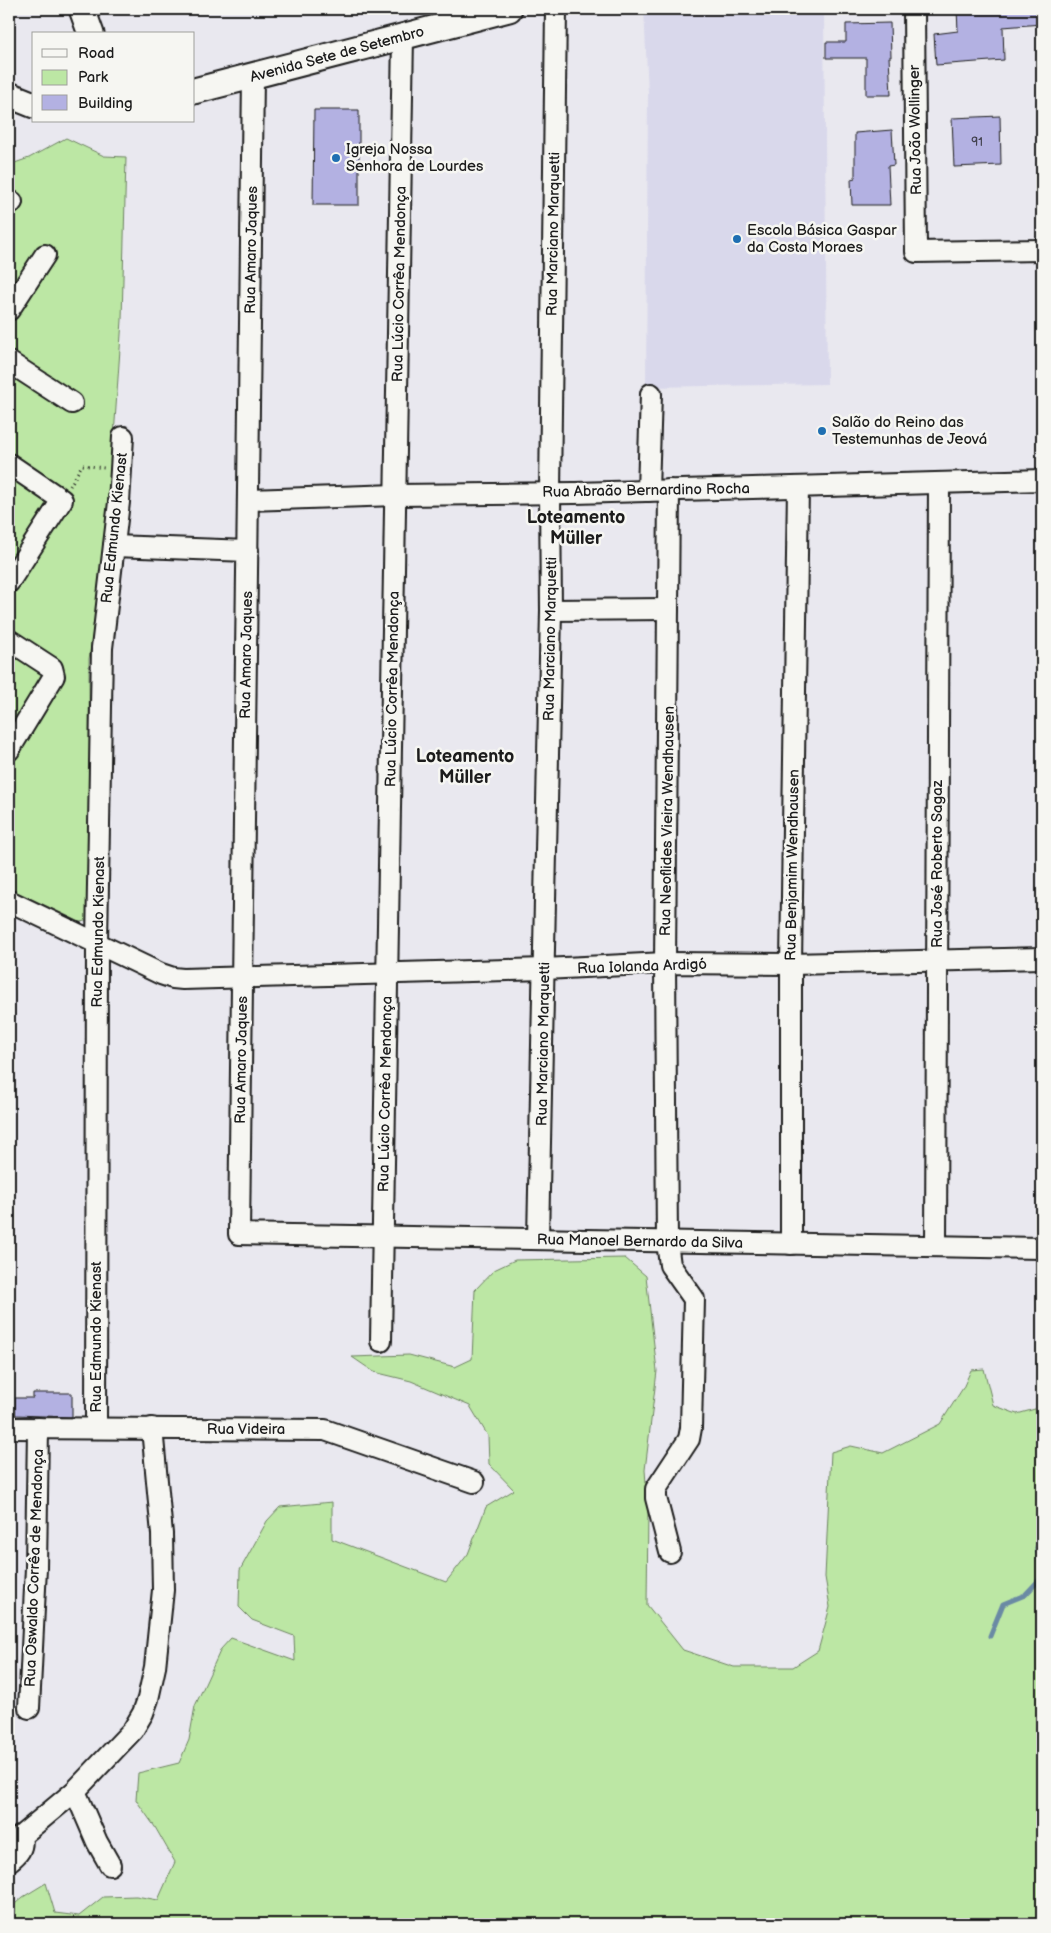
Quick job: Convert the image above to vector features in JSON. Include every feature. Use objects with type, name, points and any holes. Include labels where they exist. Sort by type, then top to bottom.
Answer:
[{"type":"main road","points":[[82,9],[90,32]]},
{"type":"main road","name":"Avenida Sete de Setembro","points":[[195,91],[509,9]]},
{"type":"main road","points":[[9,95],[32,104]]},
{"type":"street","name":"Rua Marciano Marquetti","points":[[538,1239],[552,610],[550,492],[556,9]]},
{"type":"street","name":"Rua João Wollinger","points":[[914,9],[916,252],[1042,250]]},
{"type":"street","name":"Rua Lúcio Corrêa Mendonça","points":[[381,1341],[403,36]]},
{"type":"street","name":"Rua Amaro Jaques","points":[[239,1234],[253,76]]},
{"type":"street","points":[[9,310],[45,255]]},
{"type":"street","points":[[9,362],[72,403]]},
{"type":"street","points":[[648,491],[651,394]]},
{"type":"street","name":"Rua Edmundo Kienast","points":[[96,1428],[97,943],[102,648],[114,546],[123,437]]},
{"type":"street","points":[[9,464],[62,500],[9,582]]},
{"type":"street","name":"Rua Abraão Bernardino Rocha","points":[[249,500],[1042,480]]},
{"type":"street","name":"Rua José Roberto Sagaz","points":[[936,1246],[939,483]]},
{"type":"street","name":"Rua Benjamim Wendhausen","points":[[791,1244],[791,964],[798,487]]},
{"type":"street","name":"Rua Neoflides Vieira Wendhausen","points":[[669,490],[665,963],[667,1242],[670,1264],[694,1299],[691,1428],[689,1439],[656,1489],[656,1498],[670,1552]]},
{"type":"street","points":[[114,546],[248,551]]},
{"type":"street","points":[[552,610],[668,609]]},
{"type":"street","points":[[9,640],[52,668],[54,676],[9,750]]},
{"type":"street","name":"Rua Iolanda Ardigó","points":[[9,902],[173,978],[544,969],[665,963],[791,964],[1042,958]]},
{"type":"street","name":"Rua Manoel Bernardo da Silva","points":[[239,1234],[1042,1248]]},
{"type":"street","name":"Rua Videira","points":[[9,1428],[325,1430],[474,1482]]},
{"type":"street","name":"Rua Oswaldo Corrêa de Mendonça","points":[[29,1708],[36,1568],[38,1428]]},
{"type":"street","points":[[9,1861],[21,1850],[23,1843],[15,1830],[75,1791],[133,1730],[143,1713],[155,1668],[163,1590],[162,1534],[152,1428]]},
{"type":"street","points":[[75,1791],[97,1842],[110,1865]]},
{"type":"path","points":[[62,500],[82,465],[112,469]]},
{"type":"shaded area","name":"Escola Básica Gaspar da Costa Moraes","points":[[644,9],[824,9],[827,384],[646,387],[648,93]]},
{"type":"green space","points":[[66,138],[104,156],[126,157],[122,320],[108,523],[89,659],[90,920],[80,922],[9,888],[9,165],[29,158]]},
{"type":"green space","points":[[625,1258],[646,1276],[657,1371],[645,1470],[648,1510],[647,1605],[683,1650],[734,1667],[793,1667],[818,1651],[830,1607],[825,1577],[831,1452],[851,1446],[883,1453],[940,1424],[963,1388],[971,1370],[984,1369],[993,1405],[1017,1414],[1042,1407],[1042,1924],[9,1924],[9,1909],[23,1897],[46,1883],[55,1913],[79,1916],[103,1897],[136,1896],[158,1900],[175,1862],[155,1827],[136,1800],[138,1773],[179,1763],[189,1740],[195,1706],[221,1649],[231,1638],[295,1661],[294,1636],[252,1620],[239,1607],[240,1570],[267,1521],[280,1507],[332,1502],[332,1539],[446,1582],[468,1554],[486,1507],[514,1490],[489,1464],[488,1436],[470,1406],[411,1381],[374,1372],[352,1357],[409,1355],[455,1367],[472,1359],[475,1290],[494,1270],[515,1260]]},
{"type":"building","points":[[957,9],[1042,9],[1042,24],[1003,27],[1004,60],[936,65],[934,34],[958,31]]},
{"type":"building","points":[[890,23],[891,95],[866,95],[866,58],[826,58],[826,42],[846,42],[846,24]]},
{"type":"building","name":"Igreja Nossa Senhora de Lourdes","points":[[314,110],[359,110],[359,205],[313,205]]},
{"type":"building","points":[[1000,116],[1001,165],[954,167],[952,118]]},
{"type":"building","points":[[892,130],[894,165],[888,166],[890,205],[852,205],[851,179],[855,178],[855,133]]},
{"type":"building","points":[[33,1393],[72,1393],[72,1417],[15,1415],[15,1398],[33,1398]]},
{"type":"waterway","points":[[1042,1535],[1037,1548],[1042,1573]]},
{"type":"waterway","points":[[990,1636],[1003,1604],[1025,1595],[1042,1577]]},
{"type":"place","name":"Igreja Nossa Senhora de Lourdes","points":[[336,158]]},
{"type":"place","name":"Escola Básica Gaspar da Costa Moraes","points":[[737,239]]},
{"type":"place","name":"Salão do Reino das Testemunhas de Jeová","points":[[822,431]]},
{"type":"district","name":"Loteamento Müller","points":[[576,527]]},
{"type":"district","name":"Loteamento Müller","points":[[465,766]]}]
